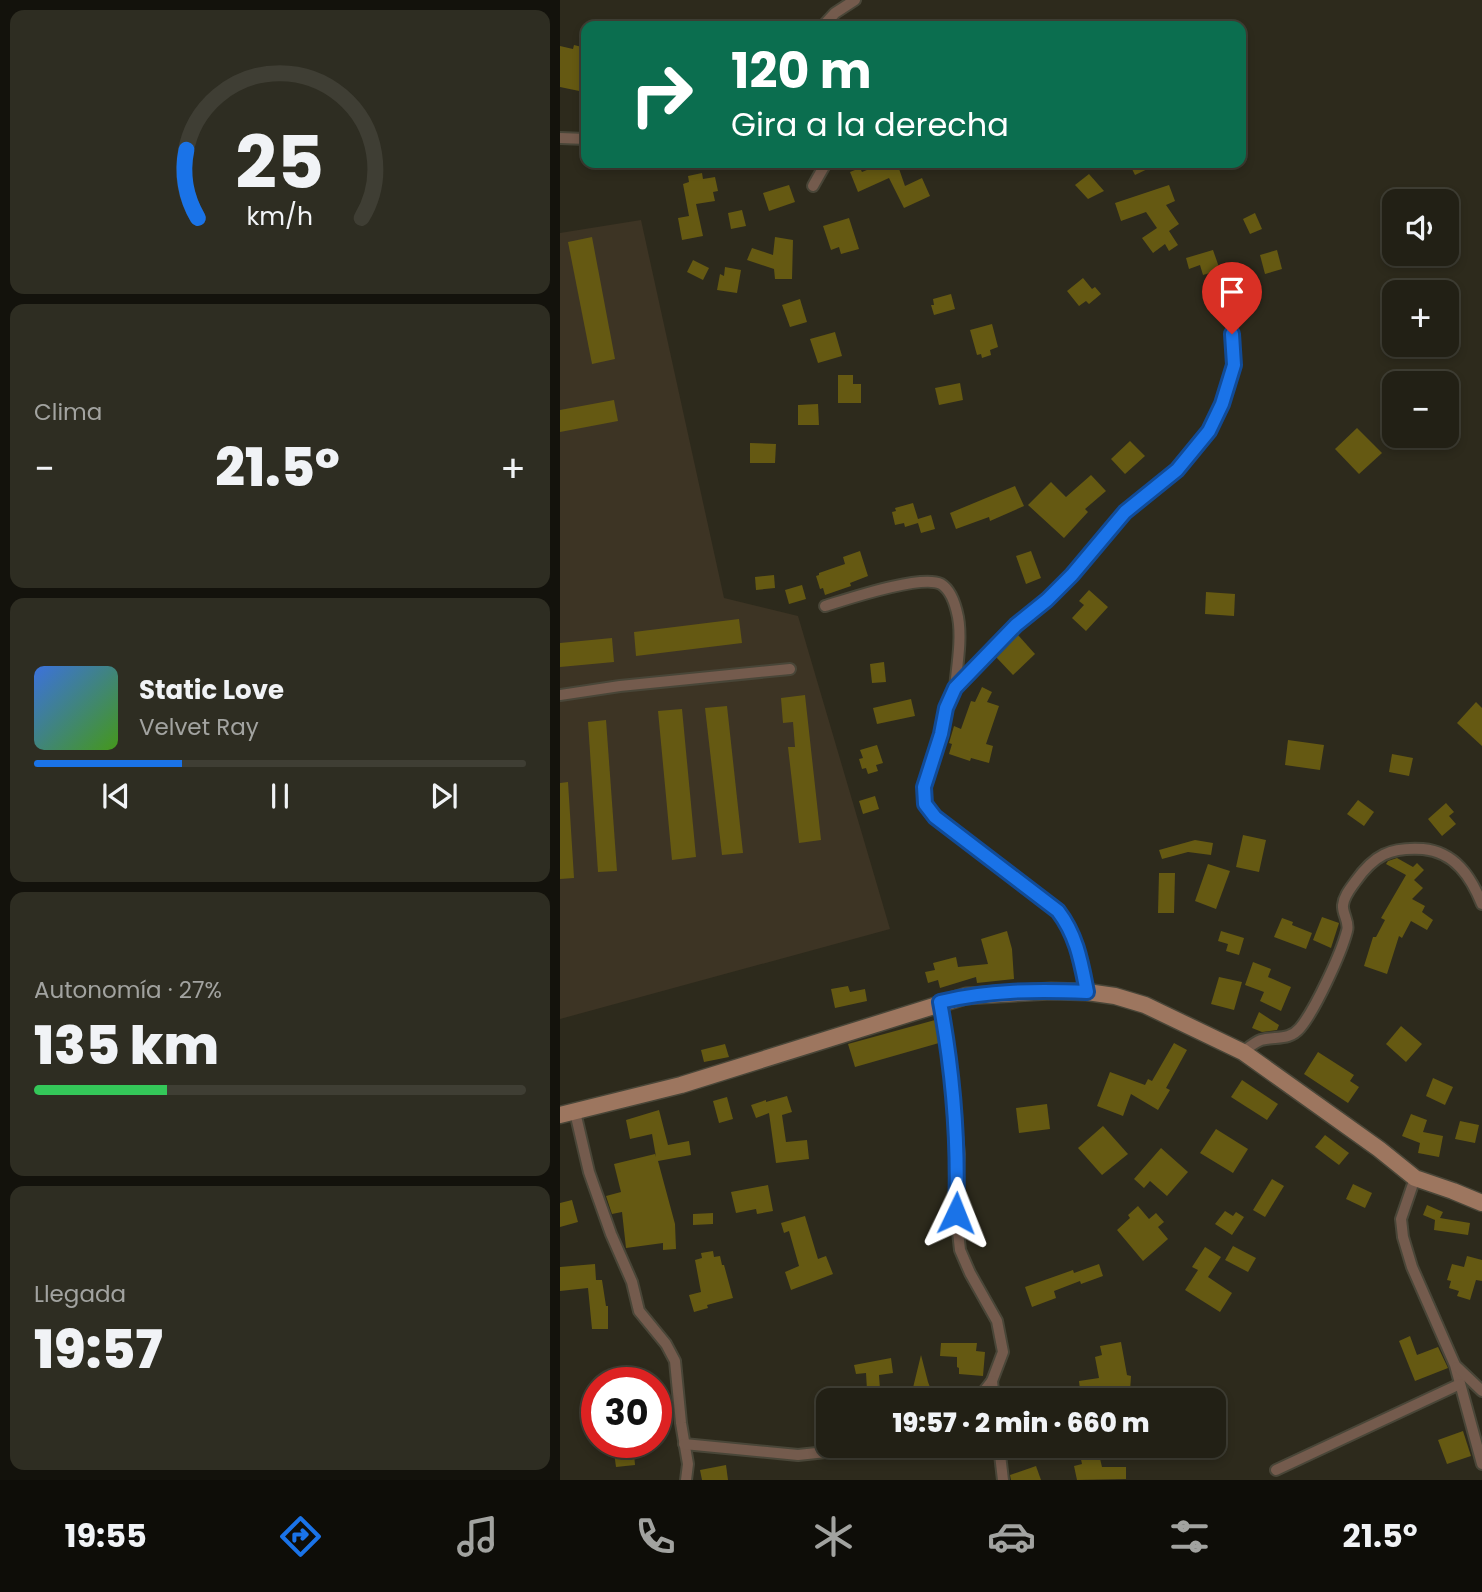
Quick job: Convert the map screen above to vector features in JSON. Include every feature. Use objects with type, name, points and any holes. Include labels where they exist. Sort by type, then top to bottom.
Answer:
[{"type":"street","points":[[828,21],[855,0]]},
{"type":"street","points":[[560,138],[581,139]]},
{"type":"street","points":[[813,186],[823,168]]},
{"type":"street","points":[[1087,992],[1078,944],[1058,911],[935,817],[925,804],[924,787],[941,734],[946,708],[955,688],[1016,625],[1072,575],[1125,512],[1177,470],[1209,431],[1222,404],[1234,365],[1232,334]]},
{"type":"street","points":[[825,606],[907,583],[933,582],[943,585],[950,594],[958,619],[955,688]]},
{"type":"street","points":[[560,695],[620,686],[790,669]]},
{"type":"street","points":[[1243,1052],[1261,1040],[1295,1034],[1303,1025],[1349,928],[1342,908],[1347,892],[1377,857],[1390,851],[1406,849],[1444,853],[1469,878],[1482,904]]},
{"type":"street","points":[[686,1480],[688,1464],[675,1361],[666,1344],[639,1311],[632,1282],[611,1234],[568,1114],[681,1085],[940,1002],[995,993],[1087,992],[1115,996],[1145,1005],[1243,1052],[1379,1149],[1415,1178],[1482,1203]]},
{"type":"street","points":[[940,1002],[958,1154],[958,1241],[970,1273],[997,1321],[1003,1352],[992,1381],[986,1388]]},
{"type":"street","points":[[1415,1178],[1401,1219],[1403,1237],[1412,1266],[1455,1365],[1482,1465]]},
{"type":"street","points":[[1455,1365],[1482,1391]]},
{"type":"street","points":[[992,1381],[993,1388]]},
{"type":"street","points":[[1276,1470],[1460,1384]]},
{"type":"street","points":[[684,1444],[798,1455],[816,1453]]},
{"type":"street","points":[[1000,1458],[1003,1480]]},
{"type":"shaded area","points":[[641,220],[724,598],[798,616],[890,929],[560,1019],[560,233]]},
{"type":"building","points":[[574,45],[581,47],[581,91],[560,87],[560,46],[573,49]]},
{"type":"building","points":[[860,168],[862,172],[872,168],[899,168],[905,186],[922,178],[930,196],[904,208],[889,178],[858,192],[850,172]]},
{"type":"building","points":[[1132,168],[1150,168],[1135,175]]},
{"type":"building","points":[[702,173],[703,179],[715,177],[718,191],[713,192],[715,201],[696,204],[703,236],[682,240],[678,218],[689,216],[683,184],[689,182],[688,176]]},
{"type":"building","points":[[1089,174],[1104,191],[1088,199],[1075,185]]},
{"type":"building","points":[[789,185],[795,202],[769,211],[763,193]]},
{"type":"building","points":[[1169,185],[1175,201],[1166,205],[1179,224],[1169,231],[1178,245],[1169,251],[1165,244],[1153,253],[1142,238],[1157,228],[1146,212],[1121,221],[1115,203]]},
{"type":"building","points":[[742,210],[746,226],[731,229],[728,213]]},
{"type":"building","points":[[1255,213],[1262,229],[1250,234],[1243,219]]},
{"type":"building","points":[[849,218],[859,249],[841,254],[839,247],[831,250],[823,226]]},
{"type":"building","points":[[592,237],[615,359],[592,364],[568,242]]},
{"type":"building","points":[[775,237],[793,240],[792,279],[775,279],[774,269],[747,260],[752,248],[773,255]]},
{"type":"building","points":[[1213,250],[1220,270],[1203,275],[1200,265],[1189,269],[1186,258]]},
{"type":"building","points":[[1277,250],[1282,269],[1265,274],[1260,255]]},
{"type":"building","points":[[693,260],[709,268],[703,280],[687,272]]},
{"type":"building","points":[[725,267],[741,270],[737,293],[717,290],[720,274],[724,276]]},
{"type":"building","points":[[1083,278],[1092,289],[1095,287],[1101,294],[1089,304],[1086,301],[1079,306],[1067,291]]},
{"type":"building","points":[[951,294],[955,309],[934,315],[931,305],[934,305],[933,299]]},
{"type":"building","points":[[800,299],[807,322],[790,327],[782,305]]},
{"type":"building","points":[[992,324],[998,347],[990,350],[991,355],[982,358],[981,354],[977,355],[970,330]]},
{"type":"building","points":[[835,332],[842,356],[818,363],[810,339]]},
{"type":"building","points":[[838,375],[853,375],[853,384],[861,384],[861,403],[838,403]]},
{"type":"building","points":[[960,383],[963,400],[939,405],[935,388]]},
{"type":"building","points":[[614,400],[618,421],[560,432],[560,410]]},
{"type":"building","points":[[818,404],[819,425],[798,425],[798,405]]},
{"type":"building","points":[[1357,428],[1382,453],[1359,474],[1335,449]]},
{"type":"building","points":[[1130,441],[1145,456],[1125,474],[1111,459]]},
{"type":"building","points":[[750,443],[776,444],[775,463],[750,463]]},
{"type":"building","points":[[1091,475],[1106,491],[1085,509],[1088,512],[1064,538],[1028,505],[1051,482],[1066,497]]},
{"type":"building","points":[[1015,486],[1024,506],[990,521],[989,517],[956,529],[950,513]]},
{"type":"building","points":[[913,503],[918,519],[931,515],[935,529],[921,533],[918,523],[905,527],[904,523],[895,525],[892,512],[896,511],[895,508]]},
{"type":"building","points":[[860,551],[868,576],[850,583],[851,586],[825,595],[816,576],[845,564],[843,557]]},
{"type":"building","points":[[1031,551],[1041,578],[1026,584],[1016,556]]},
{"type":"building","points":[[774,575],[775,588],[756,590],[755,577]]},
{"type":"building","points":[[802,585],[806,599],[789,604],[785,590]]},
{"type":"building","points":[[1089,590],[1108,607],[1086,631],[1072,618],[1084,605],[1079,601]]},
{"type":"building","points":[[1206,592],[1235,594],[1234,616],[1205,614]]},
{"type":"building","points":[[739,619],[742,643],[636,656],[634,632]]},
{"type":"building","points":[[1018,635],[1035,654],[1013,675],[996,657]]},
{"type":"building","points":[[612,638],[614,662],[560,667],[560,643]]},
{"type":"building","points":[[884,662],[886,682],[872,683],[870,664]]},
{"type":"building","points":[[982,687],[992,692],[987,702],[999,706],[986,744],[993,746],[989,763],[971,758],[970,761],[949,754],[954,726],[961,729],[971,701],[975,702]]},
{"type":"building","points":[[805,695],[821,840],[799,843],[788,747],[795,747],[793,722],[783,723],[781,698]]},
{"type":"building","points":[[911,699],[915,716],[877,724],[873,708]]},
{"type":"building","points":[[1476,702],[1482,708],[1482,746],[1457,723]]},
{"type":"building","points":[[727,706],[743,853],[722,855],[705,708]]},
{"type":"building","points":[[682,709],[696,857],[672,860],[658,711]]},
{"type":"building","points":[[606,720],[617,871],[598,872],[588,722]]},
{"type":"building","points":[[1288,740],[1324,745],[1320,770],[1285,765]]},
{"type":"building","points":[[877,745],[883,763],[876,765],[878,771],[868,774],[866,768],[862,769],[859,759],[863,758],[860,750]]},
{"type":"building","points":[[1392,754],[1413,758],[1409,776],[1389,772]]},
{"type":"building","points":[[568,782],[574,878],[560,879],[560,783]]},
{"type":"building","points":[[875,796],[879,809],[863,814],[859,801]]},
{"type":"building","points":[[1358,800],[1374,812],[1364,826],[1347,814]]},
{"type":"building","points":[[1446,803],[1454,812],[1449,816],[1456,824],[1442,836],[1428,819]]},
{"type":"building","points":[[1243,835],[1266,840],[1259,872],[1236,867]]},
{"type":"building","points":[[1195,840],[1213,843],[1211,855],[1188,852],[1162,859],[1159,850]]},
{"type":"building","points":[[1397,858],[1413,867],[1417,863],[1424,870],[1414,880],[1423,888],[1412,899],[1425,906],[1422,912],[1433,920],[1427,930],[1411,921],[1402,938],[1399,936],[1387,974],[1364,966],[1373,937],[1376,937],[1385,920],[1381,918],[1406,875],[1386,864]]},
{"type":"building","points":[[1208,864],[1230,871],[1216,909],[1195,901]]},
{"type":"building","points":[[1159,873],[1175,873],[1174,913],[1158,913]]},
{"type":"building","points":[[1322,917],[1339,923],[1331,948],[1313,940]]},
{"type":"building","points":[[1282,918],[1312,933],[1306,949],[1274,937]]},
{"type":"building","points":[[1007,931],[1012,949],[1014,979],[977,983],[976,977],[940,988],[938,980],[928,983],[925,972],[935,970],[933,963],[956,957],[958,967],[988,964],[981,939]]},
{"type":"building","points":[[1221,931],[1244,938],[1239,955],[1226,951],[1228,944],[1218,941]]},
{"type":"building","points":[[1253,962],[1271,969],[1268,977],[1291,987],[1281,1011],[1260,1001],[1264,992],[1245,985]]},
{"type":"building","points":[[1219,977],[1242,982],[1234,1010],[1211,1004]]},
{"type":"building","points":[[848,986],[850,992],[865,989],[867,1001],[835,1008],[831,989]]},
{"type":"building","points":[[1259,1012],[1279,1025],[1277,1030],[1262,1032],[1252,1028]]},
{"type":"building","points":[[935,1020],[939,1043],[855,1067],[848,1044]]},
{"type":"building","points":[[1401,1026],[1422,1044],[1406,1062],[1386,1044]]},
{"type":"building","points":[[1174,1043],[1187,1050],[1166,1088],[1170,1090],[1158,1110],[1131,1094],[1123,1116],[1097,1106],[1110,1072],[1145,1085],[1148,1079],[1152,1081]]},
{"type":"building","points":[[725,1044],[729,1057],[704,1062],[701,1050]]},
{"type":"building","points":[[1318,1052],[1354,1075],[1350,1081],[1359,1087],[1348,1103],[1304,1074]]},
{"type":"building","points":[[1433,1078],[1453,1087],[1445,1105],[1426,1096]]},
{"type":"building","points":[[1242,1080],[1278,1104],[1267,1120],[1231,1097]]},
{"type":"building","points":[[787,1096],[792,1112],[782,1115],[786,1142],[807,1140],[809,1159],[776,1163],[769,1113],[756,1118],[751,1105]]},
{"type":"building","points":[[727,1097],[733,1119],[719,1123],[713,1101]]},
{"type":"building","points":[[1047,1104],[1050,1129],[1019,1133],[1016,1108]]},
{"type":"building","points":[[659,1110],[668,1145],[689,1141],[691,1155],[658,1161],[675,1224],[676,1249],[663,1250],[663,1243],[626,1248],[622,1212],[612,1214],[606,1196],[621,1192],[614,1164],[655,1154],[656,1157],[652,1134],[630,1139],[626,1120]]},
{"type":"building","points":[[1411,1114],[1427,1120],[1423,1132],[1443,1136],[1439,1157],[1418,1153],[1420,1143],[1402,1136]]},
{"type":"building","points":[[1460,1121],[1479,1125],[1475,1143],[1455,1139]]},
{"type":"building","points":[[1103,1126],[1128,1154],[1102,1175],[1078,1148]]},
{"type":"building","points":[[1216,1129],[1248,1149],[1233,1173],[1200,1153]]},
{"type":"building","points":[[1325,1135],[1349,1153],[1339,1165],[1315,1147]]},
{"type":"building","points":[[1161,1148],[1188,1172],[1167,1196],[1150,1181],[1144,1188],[1134,1179]]},
{"type":"building","points":[[1272,1179],[1284,1186],[1265,1217],[1253,1210]]},
{"type":"building","points":[[1353,1184],[1372,1193],[1365,1208],[1346,1199]]},
{"type":"building","points":[[768,1185],[773,1211],[757,1214],[756,1209],[736,1213],[731,1192]]},
{"type":"building","points":[[572,1200],[578,1222],[560,1227],[560,1203]]},
{"type":"building","points":[[1427,1205],[1443,1212],[1440,1218],[1470,1223],[1468,1235],[1434,1230],[1435,1220],[1423,1215]]},
{"type":"building","points":[[1138,1206],[1149,1219],[1156,1213],[1164,1222],[1158,1227],[1168,1239],[1143,1261],[1117,1230]]},
{"type":"building","points":[[1225,1211],[1233,1216],[1236,1212],[1244,1217],[1232,1235],[1215,1224]]},
{"type":"building","points":[[713,1213],[713,1224],[693,1225],[693,1214]]},
{"type":"building","points":[[805,1216],[818,1259],[826,1256],[833,1274],[791,1290],[785,1272],[799,1266],[789,1231],[784,1233],[781,1223]]},
{"type":"building","points":[[1233,1246],[1256,1258],[1248,1272],[1225,1260]]},
{"type":"building","points":[[1205,1247],[1221,1257],[1208,1277],[1232,1293],[1220,1312],[1185,1290],[1198,1270],[1192,1267]]},
{"type":"building","points":[[713,1251],[714,1257],[720,1256],[724,1265],[733,1298],[707,1305],[708,1308],[694,1312],[689,1295],[701,1292],[695,1260],[702,1258],[701,1253]]},
{"type":"building","points":[[1467,1256],[1482,1260],[1482,1281],[1476,1280],[1470,1300],[1457,1296],[1459,1291],[1449,1288],[1451,1281],[1447,1280],[1452,1264],[1464,1267]]},
{"type":"building","points":[[595,1264],[596,1280],[602,1280],[608,1306],[608,1329],[592,1329],[588,1288],[560,1291],[560,1267]]},
{"type":"building","points":[[1099,1264],[1103,1276],[1054,1291],[1056,1298],[1032,1307],[1025,1287]]},
{"type":"building","points":[[1410,1336],[1417,1355],[1438,1347],[1448,1368],[1415,1381],[1399,1341]]},
{"type":"building","points":[[1121,1342],[1127,1375],[1131,1376],[1130,1388],[1080,1388],[1079,1381],[1099,1378],[1095,1357],[1102,1355],[1100,1346]]},
{"type":"building","points":[[941,1343],[977,1343],[976,1351],[985,1352],[983,1376],[959,1374],[957,1357],[940,1356]]},
{"type":"building","points":[[921,1355],[930,1388],[913,1388]]},
{"type":"building","points":[[891,1358],[893,1373],[879,1375],[880,1388],[867,1388],[866,1373],[856,1374],[854,1365]]},
{"type":"building","points":[[1463,1431],[1471,1456],[1447,1464],[1438,1440]]},
{"type":"building","points":[[615,1458],[634,1458],[635,1465],[616,1467]]},
{"type":"building","points":[[1081,1458],[1100,1458],[1102,1467],[1126,1467],[1126,1479],[1077,1480],[1074,1466],[1082,1464]]},
{"type":"building","points":[[726,1465],[728,1480],[702,1480],[700,1470]]},
{"type":"building","points":[[1036,1466],[1041,1480],[1011,1480],[1010,1475]]},
{"type":"route","points":[[956,1213],[958,1154],[940,1002],[995,993],[1087,992],[1078,944],[1058,911],[935,817],[925,804],[924,787],[941,734],[946,708],[955,688],[981,660],[1072,575],[1125,512],[1177,470],[1209,431],[1222,404],[1234,365],[1232,334]]}]
